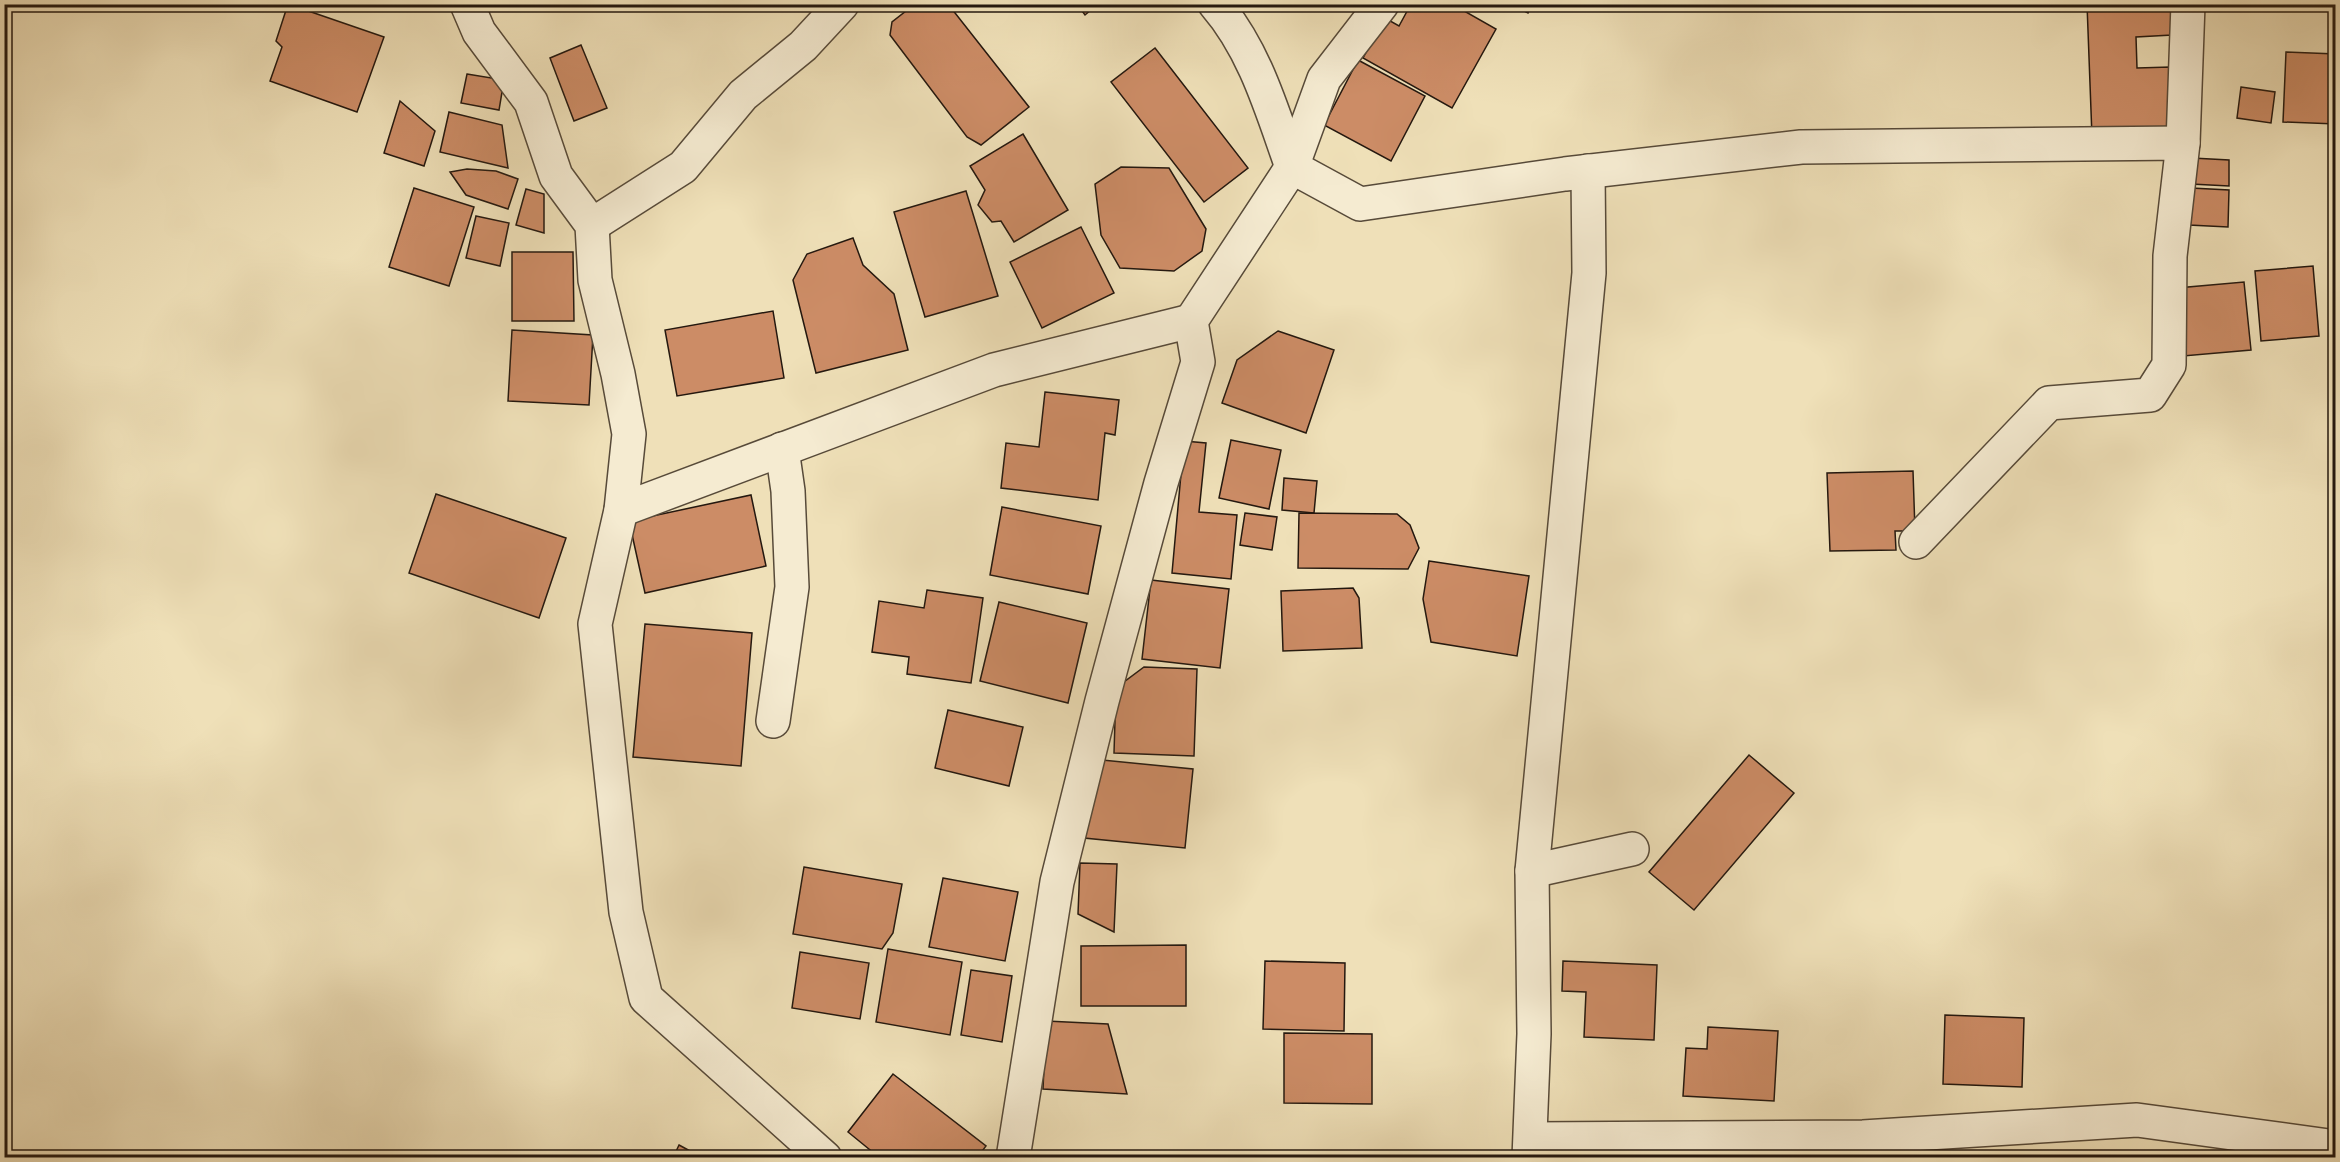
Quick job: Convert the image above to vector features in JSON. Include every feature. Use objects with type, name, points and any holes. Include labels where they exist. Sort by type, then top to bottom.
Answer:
[{"type":"street","points":[[467,4],[479,32],[531,102],[556,176],[592,225],[595,280],[618,374],[629,434],[621,510],[595,624],[626,912],[646,998],[825,1158]]},
{"type":"street","points":[[592,225],[683,167],[743,95],[803,46],[842,4]]},
{"type":"street","points":[[1215,4],[1228,19],[1260,79],[1292,167],[1360,204],[1588,171],[1801,147],[2183,143]]},
{"type":"street","points":[[621,510],[994,370],[1191,321],[1292,167],[1324,79],[1382,4]]},
{"type":"street","points":[[1916,542],[2049,403],[2150,395],[2169,365],[2170,256],[2183,143],[2188,4]]},
{"type":"street","points":[[1588,171],[1588,273],[1532,871],[1534,1034],[1530,1149],[1863,1137],[2137,1120],[2336,1148]]},
{"type":"street","points":[[1013,1158],[1057,882],[1108,678],[1161,483],[1198,362],[1191,321]]},
{"type":"street","points":[[773,722],[792,586],[788,491],[782,449]]},
{"type":"street","points":[[1532,871],[1632,849]]},
{"type":"building","points":[[288,4],[384,37],[357,112],[270,81],[282,47],[276,41]]},
{"type":"building","points":[[488,4],[505,4],[490,10]]},
{"type":"building","points":[[915,4],[948,4],[1029,107],[981,145],[967,137],[890,35],[892,22]]},
{"type":"building","points":[[1077,4],[1098,4],[1085,15]]},
{"type":"building","points":[[1411,4],[1452,4],[1496,29],[1452,108],[1363,58],[1385,18],[1399,26]]},
{"type":"building","points":[[1510,4],[1532,4],[1528,13]]},
{"type":"building","points":[[2087,4],[2171,4],[2172,35],[2136,37],[2137,68],[2170,67],[2173,135],[2092,137]]},
{"type":"building","points":[[581,45],[607,108],[574,121],[550,58]]},
{"type":"building","points":[[1155,48],[1248,168],[1204,202],[1111,82]]},
{"type":"building","points":[[2286,52],[2336,54],[2336,124],[2283,122]]},
{"type":"building","points":[[1358,60],[1425,96],[1391,161],[1324,125]]},
{"type":"building","points":[[467,74],[504,80],[499,110],[461,103]]},
{"type":"building","points":[[2241,87],[2275,92],[2271,123],[2237,118]]},
{"type":"building","points":[[400,101],[435,131],[424,166],[384,153]]},
{"type":"building","points":[[449,112],[502,125],[508,168],[440,152]]},
{"type":"building","points":[[1023,134],[1068,210],[1014,242],[1001,221],[992,222],[978,205],[985,190],[970,166]]},
{"type":"building","points":[[2192,158],[2229,160],[2229,186],[2191,184]]},
{"type":"building","points":[[1121,167],[1169,168],[1206,229],[1202,251],[1174,271],[1120,268],[1101,235],[1095,184]]},
{"type":"building","points":[[467,169],[496,171],[518,179],[508,209],[466,195],[450,172]]},
{"type":"building","points":[[414,188],[474,207],[449,286],[389,267]]},
{"type":"building","points":[[2191,188],[2229,190],[2228,227],[2189,225]]},
{"type":"building","points":[[526,189],[544,194],[544,233],[516,225]]},
{"type":"building","points":[[966,191],[998,296],[925,317],[894,212]]},
{"type":"building","points":[[476,216],[509,223],[500,266],[466,258]]},
{"type":"building","points":[[1081,227],[1114,293],[1042,328],[1010,262]]},
{"type":"building","points":[[853,238],[863,265],[894,294],[908,350],[816,373],[793,280],[807,254]]},
{"type":"building","points":[[512,252],[573,252],[574,321],[512,321]]},
{"type":"building","points":[[2313,266],[2319,336],[2261,341],[2255,271]]},
{"type":"building","points":[[2244,282],[2251,350],[2183,356],[2177,288]]},
{"type":"building","points":[[773,311],[784,378],[677,396],[665,330]]},
{"type":"building","points":[[512,330],[593,335],[589,405],[508,401]]},
{"type":"building","points":[[1278,331],[1334,350],[1306,433],[1222,403],[1237,360]]},
{"type":"building","points":[[1045,392],[1119,400],[1115,435],[1105,433],[1098,500],[1001,488],[1006,443],[1039,447]]},
{"type":"building","points":[[1231,440],[1281,450],[1269,509],[1219,498]]},
{"type":"building","points":[[1184,441],[1206,443],[1199,512],[1237,515],[1231,579],[1172,573]]},
{"type":"building","points":[[1913,471],[1915,531],[1895,531],[1896,550],[1830,551],[1827,473]]},
{"type":"building","points":[[1284,478],[1317,481],[1314,513],[1282,510]]},
{"type":"building","points":[[436,494],[566,538],[539,618],[409,573]]},
{"type":"building","points":[[751,495],[766,566],[645,593],[629,521]]},
{"type":"building","points":[[1002,507],[1101,526],[1088,594],[990,575]]},
{"type":"building","points":[[1245,513],[1277,517],[1272,550],[1240,545]]},
{"type":"building","points":[[1299,513],[1397,514],[1410,525],[1419,548],[1408,569],[1298,568]]},
{"type":"building","points":[[1429,561],[1529,576],[1517,656],[1431,642],[1423,599]]},
{"type":"building","points":[[1151,580],[1229,589],[1220,668],[1142,659]]},
{"type":"building","points":[[1353,588],[1359,598],[1362,648],[1283,651],[1281,591]]},
{"type":"building","points":[[927,590],[983,598],[971,683],[907,674],[909,657],[872,652],[879,601],[924,608]]},
{"type":"building","points":[[999,602],[1087,623],[1068,703],[980,681]]},
{"type":"building","points":[[645,624],[752,633],[741,766],[633,757]]},
{"type":"building","points":[[1144,667],[1197,669],[1194,756],[1114,753],[1116,688]]},
{"type":"building","points":[[948,710],[1023,727],[1009,786],[935,768]]},
{"type":"building","points":[[1749,755],[1794,793],[1694,910],[1649,872]]},
{"type":"building","points":[[1092,759],[1193,769],[1185,848],[1084,838]]},
{"type":"building","points":[[1080,863],[1117,864],[1114,932],[1078,914]]},
{"type":"building","points":[[804,867],[902,884],[893,933],[882,949],[793,934]]},
{"type":"building","points":[[943,878],[1018,892],[1005,961],[929,947]]},
{"type":"building","points":[[1186,945],[1186,1006],[1081,1006],[1081,946]]},
{"type":"building","points":[[888,949],[962,962],[950,1035],[876,1022]]},
{"type":"building","points":[[800,952],[869,963],[860,1019],[792,1008]]},
{"type":"building","points":[[1265,961],[1345,963],[1344,1031],[1263,1029]]},
{"type":"building","points":[[1563,961],[1657,965],[1654,1040],[1584,1037],[1586,992],[1562,991]]},
{"type":"building","points":[[971,970],[1012,976],[1002,1042],[961,1035]]},
{"type":"building","points":[[1945,1015],[2024,1018],[2022,1087],[1943,1084]]},
{"type":"building","points":[[1046,1021],[1108,1024],[1127,1094],[1043,1089]]},
{"type":"building","points":[[1708,1027],[1778,1031],[1774,1101],[1683,1096],[1686,1048],[1707,1049]]},
{"type":"building","points":[[1284,1033],[1372,1034],[1372,1104],[1284,1103]]},
{"type":"building","points":[[893,1074],[986,1146],[977,1158],[880,1158],[848,1132]]},
{"type":"building","points":[[679,1145],[703,1158],[673,1158]]}]
